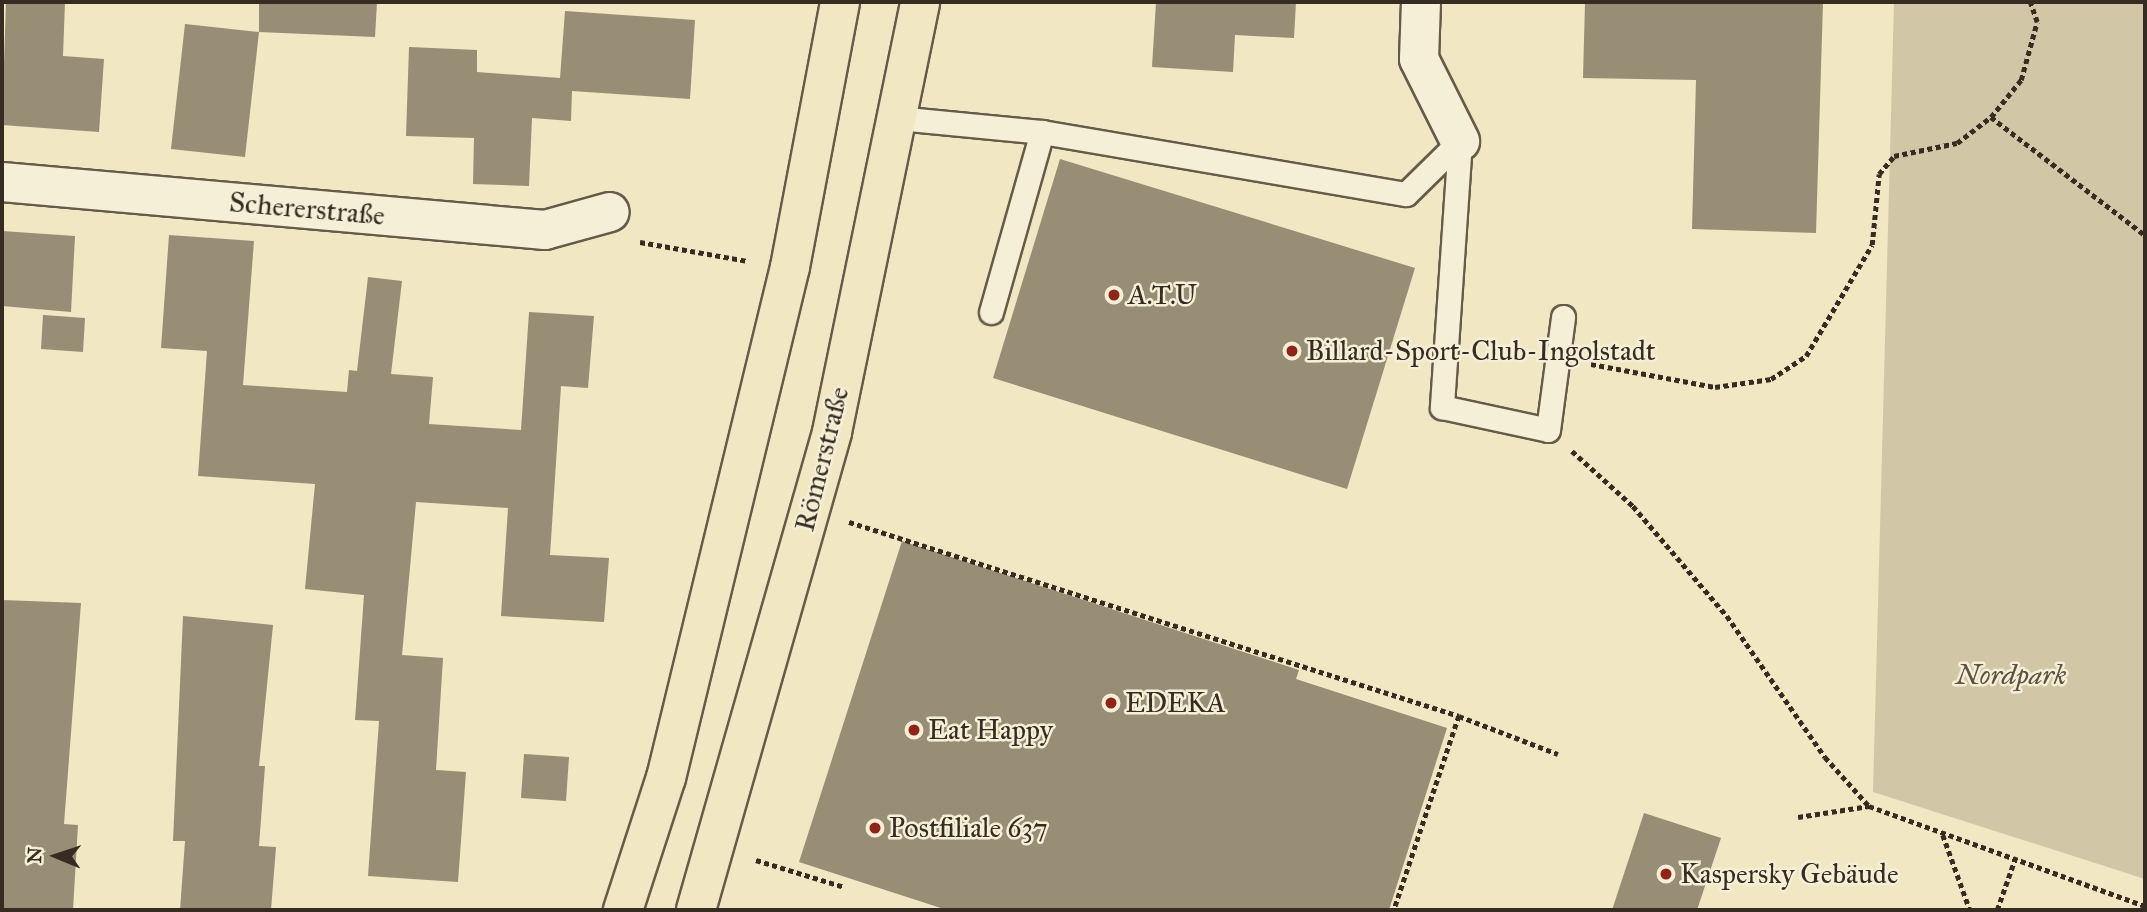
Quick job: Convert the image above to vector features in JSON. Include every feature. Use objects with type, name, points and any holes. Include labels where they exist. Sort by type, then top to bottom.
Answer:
[{"type":"main road","points":[[623,910],[666,778],[790,267],[840,2]]},
{"type":"main road","name":"Römerstraße","points":[[696,910],[832,432],[920,2]]},
{"type":"street","points":[[1421,2],[1419,59],[1460,141]]},
{"type":"street","name":"Schererstraße","points":[[2,182],[545,230],[610,212]]},
{"type":"lane","points":[[897,118],[1042,132],[1406,194],[1460,141]]},
{"type":"lane","points":[[991,312],[1042,132]]},
{"type":"lane","points":[[1460,141],[1442,407],[1548,430],[1563,317]]},
{"type":"path","points":[[1558,356],[1715,387],[1771,379],[1806,356],[1872,245],[1879,174],[1895,156],[1957,143],[1991,117],[2021,80],[2037,22],[2030,2]]},
{"type":"path","points":[[1991,117],[2145,235]]},
{"type":"path","points":[[610,212],[644,246],[790,267]]},
{"type":"path","points":[[1548,430],[1633,506],[1718,606],[1825,757],[1869,806],[2145,906]]},
{"type":"path","points":[[838,518],[1459,716],[1558,754]]},
{"type":"path","points":[[1394,910],[1459,716]]},
{"type":"path","points":[[1798,817],[1869,806]]},
{"type":"path","points":[[1943,834],[1970,910]]},
{"type":"path","points":[[751,859],[845,887]]},
{"type":"path","points":[[1997,910],[2015,859]]},
{"type":"green space","name":"Nordpark","points":[[1894,2],[2145,2],[2145,879],[1873,792]]},
{"type":"building","points":[[6,2],[65,2],[63,56],[104,59],[99,132],[2,125]]},
{"type":"building","points":[[259,2],[377,2],[375,37],[259,32]]},
{"type":"building","points":[[1156,2],[1296,2],[1294,38],[1235,35],[1233,72],[1152,67]]},
{"type":"building","points":[[1585,2],[1823,2],[1816,233],[1692,229],[1696,80],[1583,78]]},
{"type":"building","points":[[565,11],[695,20],[690,99],[572,91],[571,121],[532,118],[529,186],[473,184],[474,138],[406,136],[409,47],[477,50],[477,72],[560,78]]},
{"type":"building","points":[[185,24],[259,32],[245,157],[171,149]]},
{"type":"building","points":[[1060,159],[1415,268],[1347,489],[993,378]]},
{"type":"building","points":[[2,231],[75,236],[71,312],[2,306]]},
{"type":"building","points":[[169,235],[254,241],[243,385],[347,392],[349,370],[357,371],[368,277],[402,281],[391,374],[433,377],[429,424],[521,430],[529,312],[594,316],[588,388],[561,386],[550,555],[609,558],[604,622],[501,616],[508,508],[416,502],[402,655],[443,658],[436,770],[466,772],[458,882],[368,876],[379,721],[355,720],[364,595],[305,589],[315,484],[198,476],[207,351],[161,348]]},
{"type":"building","points":[[43,315],[85,318],[83,352],[41,349]]},
{"type":"building","name":"EDEKA","points":[[902,541],[1299,670],[1296,679],[1447,728],[1389,910],[947,910],[799,862]]},
{"type":"building","points":[[2,600],[81,603],[64,824],[78,825],[73,910],[2,910]]},
{"type":"building","points":[[183,616],[273,625],[259,766],[265,766],[259,846],[276,847],[271,910],[180,910],[185,841],[173,841]]},
{"type":"building","points":[[524,754],[569,757],[566,801],[521,798]]},
{"type":"building","name":"Kaspersky Gebäude","points":[[1644,813],[1721,838],[1697,910],[1612,910]]},
{"type":"place","name":"A.T.U","points":[[1114,295]]},
{"type":"place","name":"Billard-Sport-Club-Ingolstadt","points":[[1292,351]]},
{"type":"place","name":"EDEKA","points":[[1111,703]]},
{"type":"place","name":"Eat Happy","points":[[914,730]]},
{"type":"place","name":"Postfiliale 637","points":[[875,828]]},
{"type":"place","name":"Kaspersky Gebäude","points":[[1666,874]]}]
